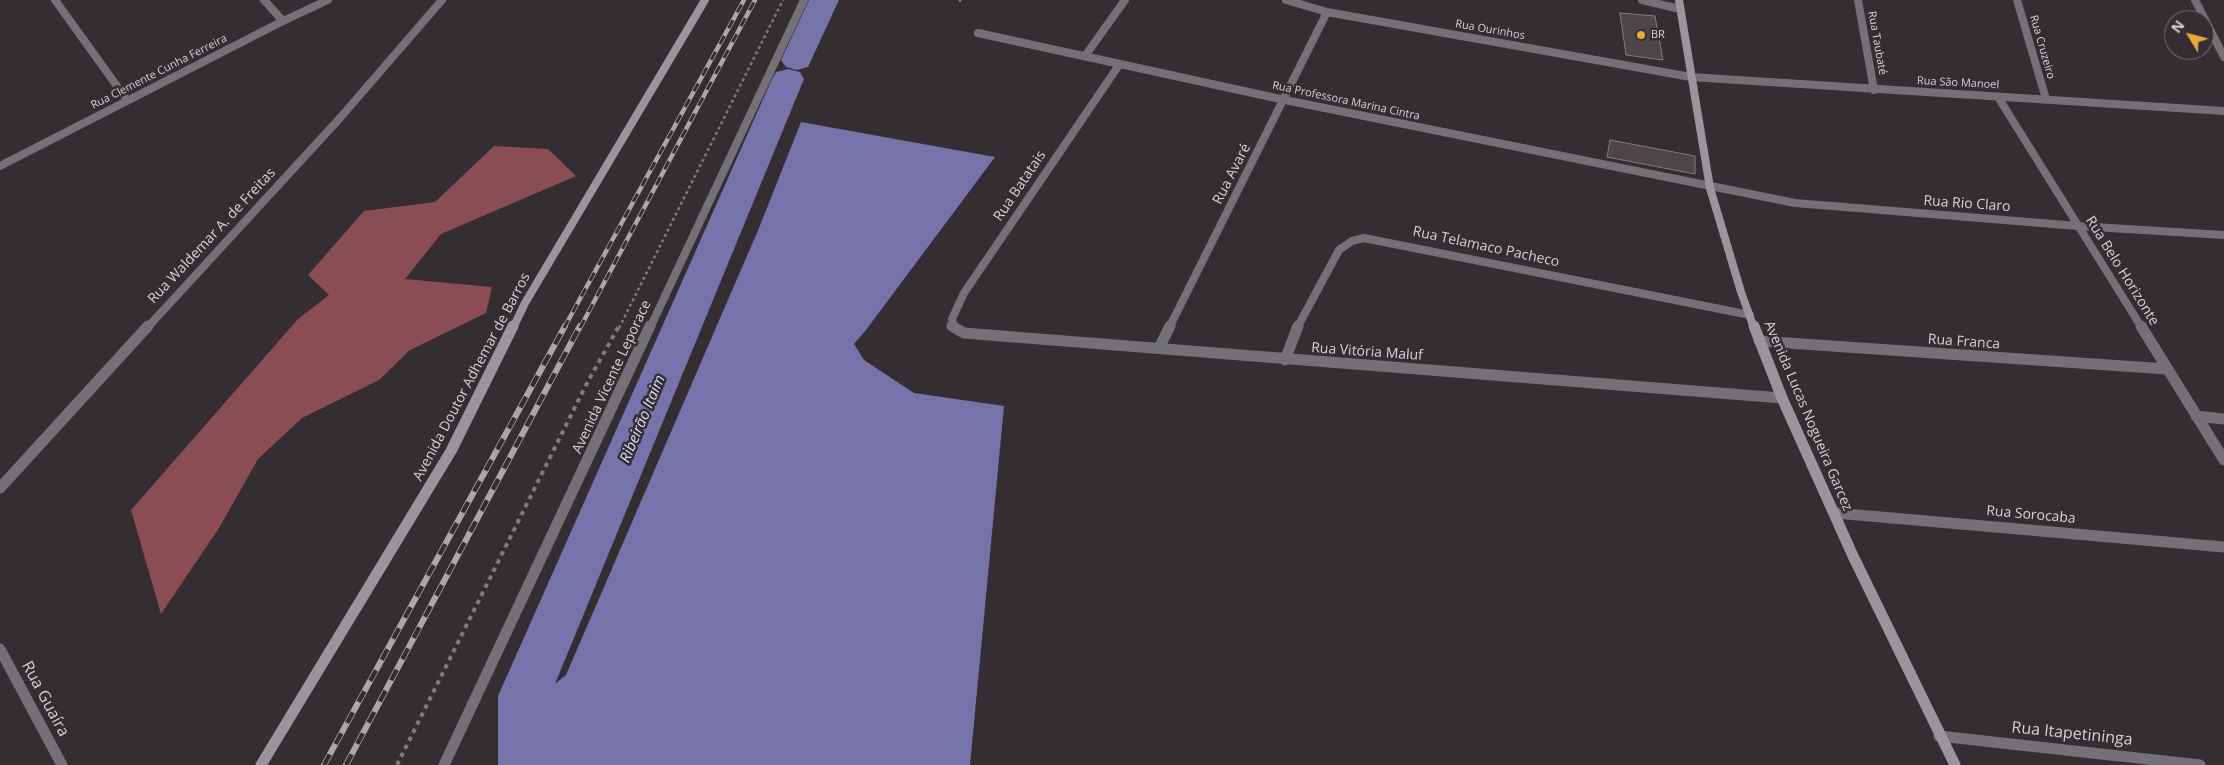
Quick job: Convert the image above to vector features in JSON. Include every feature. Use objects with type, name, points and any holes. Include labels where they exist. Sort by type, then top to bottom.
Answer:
[{"type":"main road","name":"Avenida Doutor Adhemar de Barros","points":[[261,765],[451,451],[525,303],[705,0]]},
{"type":"main road","name":"Avenida Lucas Nogueira Garcez","points":[[1679,4],[1710,188],[1759,341],[1782,398],[1853,556],[1954,765]]},
{"type":"street","points":[[55,0],[127,100]]},
{"type":"street","points":[[264,0],[283,21]]},
{"type":"street","name":"Rua Clemente Cunha Ferreira","points":[[0,166],[283,21],[328,0]]},
{"type":"street","name":"Rua Waldemar A. de Freitas","points":[[0,488],[340,118],[442,0]]},
{"type":"street","name":"Avenida Vicente Leporace","points":[[444,765],[804,0]]},
{"type":"street","points":[[1085,56],[1125,0]]},
{"type":"street","name":"Rua Ourinhos","points":[[1286,0],[1327,12],[1691,77]]},
{"type":"street","points":[[1642,0],[1679,4]]},
{"type":"street","name":"Rua Taubaté","points":[[1858,0],[1874,90]]},
{"type":"street","name":"Rua Cruzeiro","points":[[2016,0],[2046,99]]},
{"type":"street","points":[[2194,0],[2224,57]]},
{"type":"street","name":"Rua Avaré","points":[[1159,348],[1285,100],[1327,12]]},
{"type":"street","name":"Rua Professora Marina Cintra","points":[[978,33],[1119,65],[1710,188]]},
{"type":"street","name":"Rua Batatais","points":[[952,326],[954,313],[964,293],[1119,65]]},
{"type":"street","name":"Rua São Manoel","points":[[1691,77],[1874,90],[2224,110]]},
{"type":"street","name":"Rua Belo Horizonte","points":[[1998,97],[2224,460]]},
{"type":"street","name":"Rua Rio Claro","points":[[1710,188],[1795,203],[1839,208],[2224,235]]},
{"type":"street","name":"Rua Telamaco Pacheco","points":[[1285,360],[1298,326],[1339,250],[1352,241],[1364,238],[1750,315]]},
{"type":"street","name":"Rua Vitória Maluf","points":[[952,326],[964,333],[1782,398]]},
{"type":"street","name":"Rua Franca","points":[[1759,341],[2167,369]]},
{"type":"street","points":[[2196,416],[2224,418]]},
{"type":"street","name":"Rua Sorocaba","points":[[1835,513],[2224,547]]},
{"type":"street","name":"Rua Guaíra","points":[[0,649],[62,765]]},
{"type":"street","name":"Rua Itapetininga","points":[[1939,736],[2200,765]]},
{"type":"path","points":[[397,765],[586,385],[608,349],[783,0]]},
{"type":"shaded area","points":[[801,122],[995,157],[854,344],[864,360],[914,393],[1004,406],[970,765],[500,765],[517,714],[566,675],[759,228]]},
{"type":"shaded area","points":[[494,146],[548,149],[576,176],[441,234],[405,279],[492,287],[486,313],[410,350],[379,380],[302,418],[258,459],[219,528],[161,614],[131,510],[298,319],[329,295],[308,275],[364,211],[435,202]]},
{"type":"building","name":"BR","points":[[1620,13],[1655,16],[1663,60],[1626,55]]},
{"type":"building","points":[[1610,140],[1695,156],[1695,174],[1607,157]]},
{"type":"waterway","name":"Ribeirão Itaim","points":[[797,60],[824,0]]},
{"type":"waterway","name":"Ribeirão Itaim","points":[[525,765],[524,696],[788,79]]},
{"type":"railway","points":[[564,328],[744,0]]},
{"type":"railway","points":[[580,328],[755,0]]},
{"type":"railway","points":[[324,765],[565,326]]},
{"type":"railway","points":[[346,765],[580,326]]},
{"type":"place","name":"BR","points":[[1641,35]]}]
